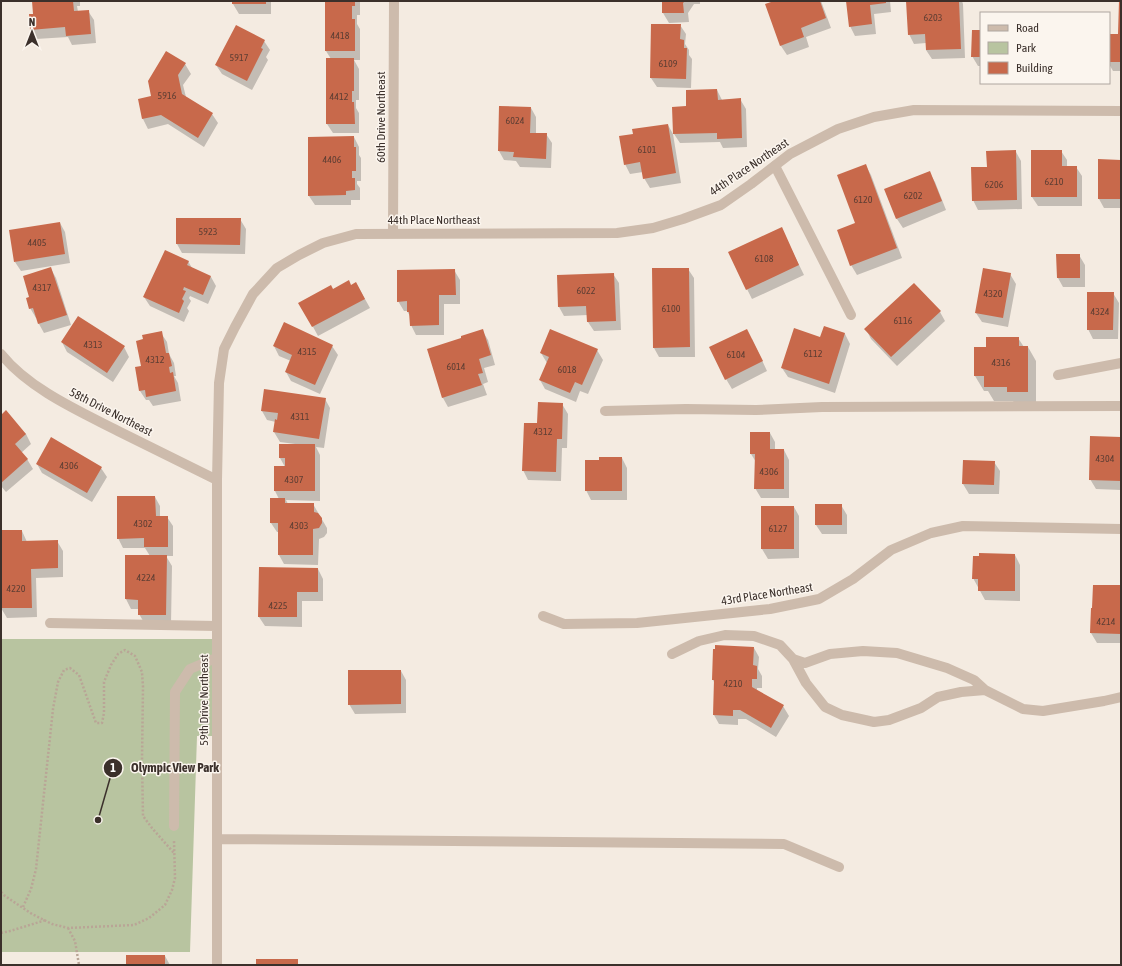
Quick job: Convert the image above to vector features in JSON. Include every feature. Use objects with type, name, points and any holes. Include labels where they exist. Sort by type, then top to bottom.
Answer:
[{"type":"street","name":"60th Drive Northeast","points":[[393,234],[394,1]]},
{"type":"street","name":"44th Place Northeast","points":[[217,480],[219,383],[224,350],[253,294],[277,268],[323,243],[356,234],[617,233],[653,228],[721,205],[790,154],[838,129],[874,117],[914,110],[1121,111]]},
{"type":"street","points":[[775,166],[852,315]]},
{"type":"street","name":"58th Drive Northeast","points":[[1,354],[9,364],[36,386],[75,409],[217,480]]},
{"type":"street","points":[[1058,375],[1121,363]]},
{"type":"street","points":[[605,411],[686,409],[756,410],[822,407],[1121,406]]},
{"type":"street","points":[[50,623],[216,626],[217,480]]},
{"type":"street","name":"43rd Place Northeast","points":[[543,616],[564,624],[637,623],[770,609],[819,599],[853,579],[891,550],[931,532],[963,526],[1121,529]]},
{"type":"street","name":"59th Drive Northeast","points":[[216,626],[217,965]]},
{"type":"street","points":[[672,654],[699,641],[725,635],[754,636],[780,645],[793,659],[806,683],[824,707],[842,715],[874,722],[889,720],[921,708],[938,697],[961,692],[985,690]]},
{"type":"street","points":[[793,659],[805,663],[830,654],[863,650],[897,653],[947,668],[974,680],[985,690],[1023,709],[1043,711],[1121,697]]},
{"type":"street","points":[[174,826],[175,692],[190,669],[216,658]]},
{"type":"street","points":[[217,839],[784,844],[839,867]]},
{"type":"path","points":[[23,907],[31,889],[36,868],[53,709],[58,682],[64,670],[70,668],[79,675],[96,723],[102,723],[104,713],[104,682],[111,665],[118,654],[126,650],[135,656],[142,672],[143,686],[143,816],[174,853]]},
{"type":"path","points":[[1,892],[5,896],[52,924],[68,928],[134,925],[149,918],[165,904],[172,890],[175,878],[174,826]]},
{"type":"path","points":[[1,933],[46,920]]},
{"type":"path","points":[[68,928],[75,941],[79,965]]},
{"type":"green space","points":[[1,639],[221,639],[222,736],[197,736],[190,952],[1,952]]},
{"type":"building","points":[[32,1],[73,1],[74,11],[89,10],[91,34],[66,36],[65,27],[30,30],[29,14],[33,14]]},
{"type":"building","points":[[232,1],[266,1],[266,4],[232,4]]},
{"type":"building","points":[[325,1],[355,1],[355,6],[352,6],[352,19],[355,19],[355,51],[325,51]]},
{"type":"building","points":[[662,1],[685,1],[683,3],[684,13],[662,13]]},
{"type":"building","points":[[774,1],[820,1],[826,18],[801,28],[804,37],[780,46],[765,4]]},
{"type":"building","points":[[846,1],[886,1],[886,3],[870,5],[872,24],[849,27]]},
{"type":"building","points":[[906,1],[959,1],[961,49],[926,50],[925,34],[908,35]]},
{"type":"building","points":[[1119,1],[1121,1],[1121,62],[1110,62],[1110,34],[1118,34]]},
{"type":"building","points":[[651,24],[681,24],[680,39],[684,40],[684,48],[687,48],[686,79],[650,78]]},
{"type":"building","points":[[236,25],[265,40],[261,48],[263,49],[247,81],[215,65]]},
{"type":"building","points":[[972,30],[980,30],[980,57],[971,57]]},
{"type":"building","points":[[166,51],[186,63],[178,75],[182,94],[213,113],[198,138],[161,115],[142,119],[138,99],[151,96],[148,81]]},
{"type":"building","points":[[326,58],[354,58],[354,91],[352,91],[352,102],[354,102],[355,124],[326,124]]},
{"type":"building","points":[[717,89],[718,100],[741,98],[742,138],[717,139],[717,133],[673,134],[672,107],[686,106],[686,90]]},
{"type":"building","points":[[499,106],[531,107],[530,133],[547,133],[546,159],[513,157],[514,152],[498,151]]},
{"type":"building","points":[[668,124],[676,173],[643,179],[640,162],[624,165],[619,136],[633,134],[632,129]]},
{"type":"building","points":[[354,136],[354,147],[356,147],[356,171],[352,171],[352,178],[355,178],[355,190],[346,191],[346,195],[308,196],[308,137]]},
{"type":"building","points":[[1016,150],[1017,200],[972,201],[971,167],[987,167],[986,151]]},
{"type":"building","points":[[1031,150],[1062,150],[1062,166],[1077,166],[1077,197],[1031,197]]},
{"type":"building","points":[[1098,159],[1121,160],[1121,199],[1098,199]]},
{"type":"building","points":[[866,164],[897,248],[850,266],[837,230],[855,223],[837,175]]},
{"type":"building","points":[[930,171],[942,201],[896,219],[884,189]]},
{"type":"building","points":[[176,218],[241,218],[240,245],[176,244]]},
{"type":"building","points":[[60,222],[65,254],[14,262],[9,230]]},
{"type":"building","points":[[782,227],[799,265],[746,290],[728,252]]},
{"type":"building","points":[[165,250],[189,261],[187,265],[211,276],[203,295],[184,287],[183,290],[186,291],[182,299],[184,301],[179,313],[143,297]]},
{"type":"building","points":[[1056,254],[1080,254],[1080,278],[1057,278]]},
{"type":"building","points":[[51,267],[67,315],[38,324],[33,308],[29,309],[26,298],[29,297],[23,276]]},
{"type":"building","points":[[652,268],[689,268],[690,347],[653,348]]},
{"type":"building","points":[[983,268],[1011,273],[1003,318],[975,313]]},
{"type":"building","points":[[455,269],[456,295],[439,295],[439,325],[410,326],[409,312],[407,312],[407,301],[397,302],[397,270]]},
{"type":"building","points":[[614,273],[616,321],[587,322],[586,306],[558,307],[557,275]]},
{"type":"building","points":[[349,280],[351,285],[356,282],[365,299],[312,327],[298,303],[331,285],[333,289]]},
{"type":"building","points":[[914,283],[941,311],[891,357],[864,329]]},
{"type":"building","points":[[1087,292],[1114,292],[1113,330],[1087,330]]},
{"type":"building","points":[[78,316],[125,346],[107,373],[61,342]]},
{"type":"building","points":[[284,322],[333,345],[315,385],[285,372],[292,355],[273,346]]},
{"type":"building","points":[[824,326],[845,333],[829,384],[781,368],[794,328],[820,337]]},
{"type":"building","points":[[483,329],[491,355],[479,359],[483,373],[478,374],[482,385],[442,398],[427,349]]},
{"type":"building","points":[[550,329],[598,349],[582,385],[575,382],[570,393],[539,380],[549,357],[540,353]]},
{"type":"building","points":[[747,329],[763,361],[725,380],[709,347]]},
{"type":"building","points":[[162,331],[166,353],[169,353],[172,366],[169,367],[170,373],[173,372],[176,391],[146,397],[145,390],[139,391],[135,367],[141,366],[136,341],[143,339],[142,335]]},
{"type":"building","points":[[986,337],[1019,337],[1019,346],[1028,346],[1028,392],[1007,392],[1007,387],[984,387],[984,376],[974,376],[974,347],[986,347]]},
{"type":"building","points":[[264,389],[326,398],[319,439],[273,432],[275,419],[277,420],[278,413],[261,411]]},
{"type":"building","points":[[538,402],[563,403],[562,439],[557,439],[556,472],[522,471],[524,423],[537,423]]},
{"type":"building","points":[[6,410],[26,434],[15,444],[28,459],[1,483],[1,415]]},
{"type":"building","points":[[750,432],[770,432],[770,449],[784,449],[784,489],[754,489],[755,454],[750,454]]},
{"type":"building","points":[[1090,436],[1121,437],[1121,481],[1089,480]]},
{"type":"building","points":[[51,437],[102,467],[87,493],[36,464]]},
{"type":"building","points":[[279,444],[315,444],[315,491],[274,491],[274,466],[285,466],[285,458],[279,458]]},
{"type":"building","points":[[599,457],[622,457],[622,491],[585,491],[585,460],[599,460]]},
{"type":"building","points":[[963,460],[995,461],[994,485],[962,484]]},
{"type":"building","points":[[117,496],[155,496],[156,516],[168,516],[168,547],[144,547],[144,538],[117,539]]},
{"type":"building","points":[[270,498],[285,498],[285,503],[314,503],[314,512],[318,513],[322,518],[322,523],[319,528],[313,529],[313,555],[278,555],[278,523],[270,523]]},
{"type":"building","points":[[815,504],[842,504],[842,525],[815,525]]},
{"type":"building","points":[[761,506],[794,506],[794,549],[761,549]]},
{"type":"building","points":[[1,530],[22,530],[22,541],[58,540],[58,568],[31,569],[32,608],[1,608]]},
{"type":"building","points":[[979,553],[1015,554],[1015,591],[978,591],[978,579],[972,579],[973,556],[979,556]]},
{"type":"building","points":[[125,555],[167,555],[166,615],[138,615],[138,600],[125,599]]},
{"type":"building","points":[[259,567],[318,568],[318,592],[297,592],[297,617],[258,617]]},
{"type":"building","points":[[1093,585],[1121,585],[1121,634],[1090,633]]},
{"type":"building","points":[[715,645],[754,647],[753,665],[757,666],[757,679],[752,679],[752,687],[784,705],[771,728],[740,710],[733,710],[733,716],[713,715],[714,680],[712,680],[713,649],[715,649]]},
{"type":"building","points":[[348,670],[401,670],[401,704],[348,705]]},
{"type":"building","points":[[126,955],[165,955],[165,965],[126,965]]},
{"type":"building","points":[[256,959],[298,959],[298,965],[256,965]]},
{"type":"place","name":"Olympic View Park","points":[[98,820]]}]
